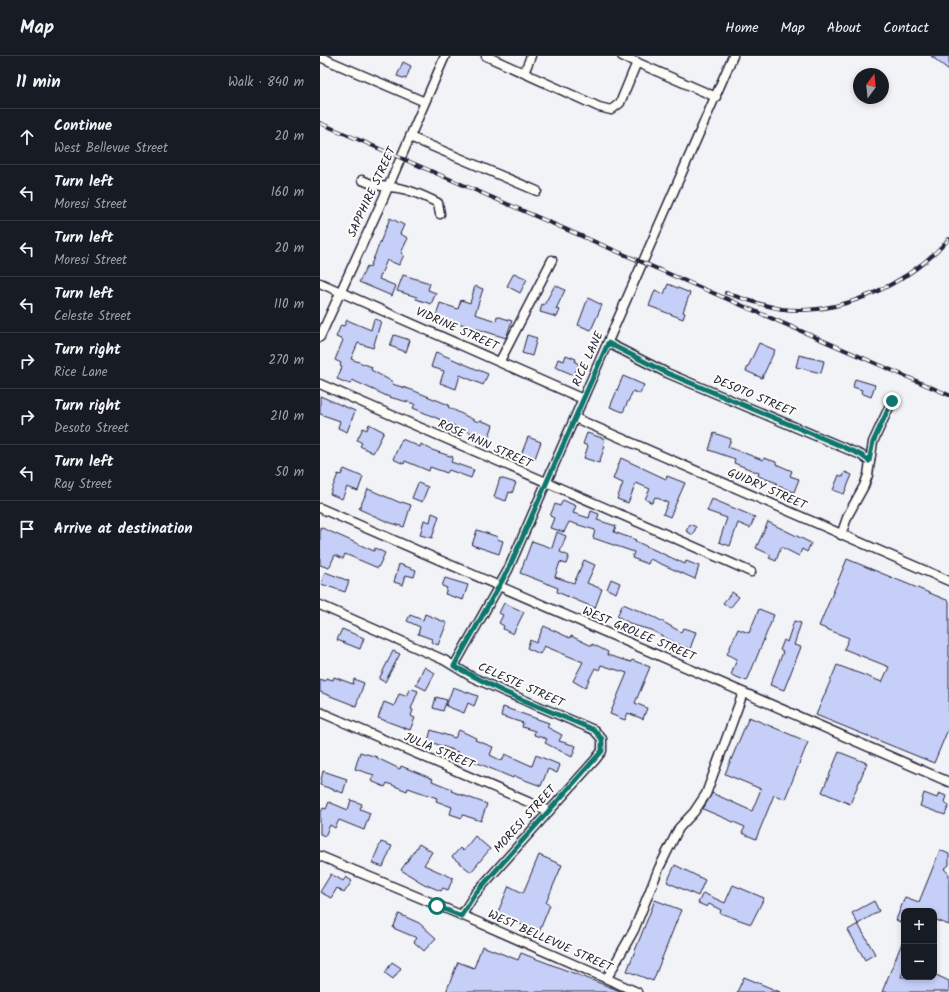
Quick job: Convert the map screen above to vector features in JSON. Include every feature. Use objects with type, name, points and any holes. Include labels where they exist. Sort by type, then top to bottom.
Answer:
[{"type":"street","name":"SAPPHIRE STREET","points":[[320,337],[388,188],[445,56]]},
{"type":"street","points":[[486,56],[599,107],[611,110],[620,103],[637,62]]},
{"type":"street","points":[[524,73],[531,56]]},
{"type":"street","points":[[622,56],[716,96]]},
{"type":"street","name":"RICE LANE","points":[[454,666],[500,587],[733,56]]},
{"type":"street","points":[[320,57],[425,102]]},
{"type":"street","points":[[410,137],[537,191]]},
{"type":"street","points":[[362,180],[377,186],[388,188],[396,187],[428,198],[438,203],[440,214]]},
{"type":"street","points":[[500,361],[552,260]]},
{"type":"street","name":"VIDRINE STREET","points":[[320,282],[583,399]]},
{"type":"street","name":"DESOTO STREET","points":[[608,343],[647,364],[841,446],[861,455],[869,461]]},
{"type":"street","name":"ROSE ANN STREET","points":[[320,384],[546,484],[609,508],[751,572]]},
{"type":"street","points":[[841,535],[848,515],[868,476],[873,442],[892,401]]},
{"type":"street","name":"GUIDRY STREET","points":[[575,418],[949,581]]},
{"type":"street","name":"WEST GROLEE STREET","points":[[320,508],[949,782]]},
{"type":"street","name":"CELESTE STREET","points":[[320,605],[454,666],[490,685],[594,730],[602,739]]},
{"type":"street","points":[[607,978],[634,930],[659,868],[679,828],[694,812],[706,794],[743,693]]},
{"type":"street","name":"JULIA STREET","points":[[320,712],[549,811]]},
{"type":"street","name":"MORESI STREET","points":[[461,916],[475,894],[602,751],[602,739]]},
{"type":"street","name":"WEST BELLEVUE STREET","points":[[320,856],[637,992]]},
{"type":"building","points":[[931,56],[949,56],[949,70]]},
{"type":"building","points":[[403,62],[411,66],[406,79],[397,76]]},
{"type":"building","points":[[390,218],[404,225],[400,234],[408,238],[401,253],[404,255],[399,265],[387,260],[379,279],[396,286],[392,296],[359,282],[367,266],[370,267]]},
{"type":"building","points":[[514,273],[527,279],[520,293],[507,286]]},
{"type":"building","points":[[403,275],[430,283],[428,290],[436,293],[431,304],[416,299],[417,297],[397,291]]},
{"type":"building","points":[[668,284],[690,293],[683,312],[685,313],[683,319],[649,306],[655,290],[664,294]]},
{"type":"building","points":[[555,285],[565,290],[556,309],[560,310],[557,317],[540,312],[542,304],[544,305]]},
{"type":"building","points":[[475,286],[483,289],[475,314],[496,321],[497,316],[512,321],[506,338],[436,316],[440,303],[458,309],[461,300],[470,303]]},
{"type":"building","points":[[588,298],[602,305],[591,330],[578,325]]},
{"type":"building","points":[[374,319],[381,321],[373,348],[358,343],[351,359],[372,367],[371,370],[393,382],[392,384],[412,390],[449,405],[448,407],[478,422],[479,420],[493,425],[488,440],[413,408],[415,404],[389,397],[352,380],[350,384],[337,379],[342,367],[340,366],[341,363],[335,360],[343,340],[336,337],[341,325],[344,326],[347,320],[371,330]]},
{"type":"building","points":[[394,335],[410,340],[406,352],[390,346]]},
{"type":"building","points":[[527,335],[537,338],[532,356],[522,353]]},
{"type":"building","points":[[759,343],[775,350],[762,378],[746,371]]},
{"type":"building","points":[[436,352],[488,374],[483,385],[460,375],[456,389],[440,383],[444,371],[431,367]]},
{"type":"building","points":[[566,355],[576,359],[575,362],[579,364],[574,375],[555,367],[558,359],[564,361]]},
{"type":"building","points":[[799,355],[824,361],[821,373],[796,367]]},
{"type":"building","points":[[623,376],[644,385],[640,394],[633,391],[623,412],[610,407]]},
{"type":"building","points":[[855,379],[875,385],[871,397],[861,393],[862,390],[853,387]]},
{"type":"building","points":[[320,396],[355,411],[347,432],[338,428],[340,421],[320,414]]},
{"type":"building","points":[[369,424],[384,432],[373,453],[360,446],[362,443],[357,440],[363,428],[367,430]]},
{"type":"building","points":[[587,433],[605,439],[603,445],[605,446],[599,463],[584,458],[588,446],[583,444]]},
{"type":"building","points":[[714,433],[731,439],[728,447],[763,460],[764,458],[776,462],[776,464],[792,471],[790,476],[799,479],[794,492],[776,485],[777,483],[758,476],[759,473],[734,463],[735,459],[709,450]]},
{"type":"building","points":[[528,437],[541,442],[534,461],[521,455]]},
{"type":"building","points":[[402,439],[420,447],[421,444],[432,450],[453,457],[451,462],[474,470],[471,478],[449,470],[447,473],[430,467],[429,471],[405,461],[404,464],[393,459]]},
{"type":"building","points":[[621,458],[666,479],[667,476],[685,483],[670,517],[663,514],[668,503],[655,497],[652,503],[645,499],[650,489],[636,483],[628,503],[617,499],[623,483],[613,479]]},
{"type":"building","points":[[344,469],[363,477],[358,491],[347,487],[342,499],[330,494],[338,474],[341,475]]},
{"type":"building","points":[[845,472],[852,475],[844,494],[833,490],[839,475],[843,477]]},
{"type":"building","points":[[500,478],[516,483],[512,493],[509,492],[506,501],[494,497]]},
{"type":"building","points":[[418,483],[428,487],[422,502],[412,498]]},
{"type":"building","points":[[368,489],[401,503],[411,505],[404,527],[388,522],[359,509]]},
{"type":"building","points":[[712,499],[755,517],[750,528],[738,523],[730,546],[719,542],[727,518],[707,511]]},
{"type":"building","points":[[563,500],[576,506],[573,513],[589,518],[591,511],[599,514],[597,520],[616,526],[614,532],[636,540],[635,541],[685,564],[686,561],[699,566],[695,579],[650,559],[648,564],[632,558],[634,552],[593,538],[595,530],[569,522],[564,532],[550,528],[554,518],[550,516],[555,504],[560,506]]},
{"type":"building","points":[[432,513],[439,516],[432,538],[420,535],[424,520],[430,522]]},
{"type":"building","points":[[768,522],[811,543],[807,552],[802,549],[799,556],[781,547],[776,561],[769,558],[771,555],[756,548]]},
{"type":"building","points":[[690,524],[696,527],[693,535],[686,531]]},
{"type":"building","points":[[320,527],[374,551],[375,548],[385,553],[378,568],[345,554],[343,559],[335,555],[329,568],[320,565]]},
{"type":"building","points":[[477,530],[498,537],[497,539],[503,541],[499,554],[472,545]]},
{"type":"building","points":[[557,532],[566,536],[560,552],[569,556],[566,564],[560,562],[555,577],[574,583],[584,560],[595,565],[587,583],[602,589],[595,608],[557,592],[558,588],[520,573],[532,541],[552,548]]},
{"type":"building","points":[[847,559],[949,601],[949,727],[934,763],[816,715],[837,665],[882,682],[889,667],[844,649],[849,638],[819,626]]},
{"type":"building","points":[[399,564],[416,570],[414,577],[406,575],[403,585],[394,582]]},
{"type":"building","points":[[325,572],[349,581],[345,592],[321,584]]},
{"type":"building","points":[[445,578],[468,585],[463,600],[445,594],[447,588],[442,586]]},
{"type":"building","points":[[611,579],[620,583],[616,593],[607,589]]},
{"type":"building","points":[[732,592],[739,597],[730,608],[723,603]]},
{"type":"building","points":[[504,603],[524,612],[513,634],[503,629],[504,626],[499,623],[503,615],[499,613]]},
{"type":"building","points":[[623,604],[656,618],[681,632],[683,628],[696,632],[690,649],[651,630],[633,625],[617,616]]},
{"type":"building","points":[[759,609],[774,615],[747,681],[731,675],[737,659],[727,654],[738,629],[749,633]]},
{"type":"building","points":[[425,614],[447,623],[438,645],[431,642],[432,639],[418,634],[420,627],[407,621],[410,615],[423,620]]},
{"type":"building","points":[[794,621],[801,623],[794,645],[801,647],[784,690],[770,685],[783,652],[780,650],[784,640],[787,642]]},
{"type":"building","points":[[544,626],[570,638],[571,636],[592,646],[592,644],[608,652],[607,655],[631,662],[632,660],[650,667],[635,703],[647,708],[643,719],[628,713],[625,720],[610,714],[627,673],[601,665],[599,670],[595,668],[585,688],[573,681],[583,662],[544,646],[540,654],[527,648],[530,640],[536,643]]},
{"type":"building","points":[[342,629],[364,638],[360,649],[337,640]]},
{"type":"building","points":[[393,651],[400,654],[385,682],[379,679]]},
{"type":"building","points":[[424,667],[435,673],[426,690],[416,685]]},
{"type":"building","points":[[334,677],[353,684],[354,679],[364,683],[356,706],[320,692],[320,679],[325,681],[326,678],[333,680]]},
{"type":"building","points":[[453,687],[478,696],[474,706],[468,703],[464,713],[446,706]]},
{"type":"building","points":[[410,688],[418,691],[411,709],[413,710],[411,716],[415,718],[410,730],[378,718],[384,702],[394,706],[399,694],[406,696]]},
{"type":"building","points":[[436,697],[447,700],[443,711],[433,708]]},
{"type":"building","points":[[503,707],[549,723],[547,727],[562,735],[559,741],[576,746],[572,757],[545,743],[547,739],[534,735],[535,731],[522,727],[523,723],[501,716]]},
{"type":"building","points":[[749,717],[808,742],[785,799],[774,795],[756,839],[742,833],[745,827],[703,809],[712,793],[752,811],[761,789],[725,774]]},
{"type":"building","points":[[431,730],[455,738],[459,730],[476,738],[475,740],[493,747],[490,755],[502,761],[505,754],[532,766],[536,755],[560,765],[557,773],[548,769],[541,786],[514,776],[513,778],[466,758],[463,764],[454,760],[458,752],[428,741]]},
{"type":"building","points":[[360,752],[377,757],[400,769],[401,766],[433,779],[432,781],[452,789],[451,791],[487,804],[481,821],[463,815],[462,818],[450,814],[452,807],[436,801],[437,798],[408,788],[407,791],[387,783],[385,787],[371,781],[374,775],[355,769]]},
{"type":"building","points":[[839,752],[867,763],[850,804],[822,792]]},
{"type":"building","points":[[323,771],[347,779],[343,793],[320,785]]},
{"type":"building","points":[[924,793],[937,798],[939,793],[946,796],[944,802],[949,805],[945,815],[920,806]]},
{"type":"building","points":[[351,800],[362,804],[360,809],[370,813],[364,830],[339,820],[335,828],[330,825],[325,836],[320,834],[320,814],[323,808],[326,809],[329,802],[348,810]]},
{"type":"building","points":[[475,836],[490,849],[471,872],[452,857],[460,848],[463,851]]},
{"type":"building","points":[[381,842],[392,846],[383,867],[372,863]]},
{"type":"building","points":[[419,844],[432,852],[424,865],[453,878],[448,890],[443,888],[441,891],[424,884],[401,870]]},
{"type":"building","points":[[940,850],[949,854],[949,865],[944,869],[949,874],[949,925],[937,920],[937,908],[901,908],[901,922],[896,920],[905,897],[919,902]]},
{"type":"building","points":[[539,855],[562,865],[546,903],[550,905],[539,932],[497,914],[509,886],[523,893]]},
{"type":"building","points":[[675,865],[705,880],[698,896],[667,882]]},
{"type":"building","points":[[331,874],[343,881],[346,877],[352,881],[344,893],[337,888],[331,898],[320,892]]},
{"type":"building","points":[[733,885],[764,898],[751,924],[720,913],[721,910],[709,904],[707,907],[698,903],[703,893],[725,903]]},
{"type":"building","points":[[655,900],[681,910],[653,981],[627,971]]},
{"type":"building","points":[[874,901],[879,911],[858,924],[852,913]]},
{"type":"building","points":[[399,914],[419,923],[436,938],[424,951],[414,942],[417,938],[393,928]]},
{"type":"building","points":[[858,924],[875,954],[865,960],[848,930]]},
{"type":"building","points":[[901,945],[901,980],[937,980],[937,975],[949,981],[949,992],[882,992]]},
{"type":"building","points":[[482,946],[518,960],[521,953],[623,992],[446,992],[458,962],[474,968]]},
{"type":"building","points":[[392,962],[401,968],[393,979],[385,973]]},
{"type":"building","points":[[744,977],[780,992],[737,992]]},
{"type":"railway","points":[[320,123],[949,395]]},
{"type":"railway","points":[[726,293],[782,309],[805,310],[851,302],[895,282],[933,255],[949,239]]},
{"type":"route","points":[[437,906],[461,916],[475,894],[602,751],[602,739],[594,730],[502,691],[472,677],[454,666],[494,599],[508,570],[608,343],[647,364],[841,446],[861,455],[869,461],[873,442],[892,401]]}]
